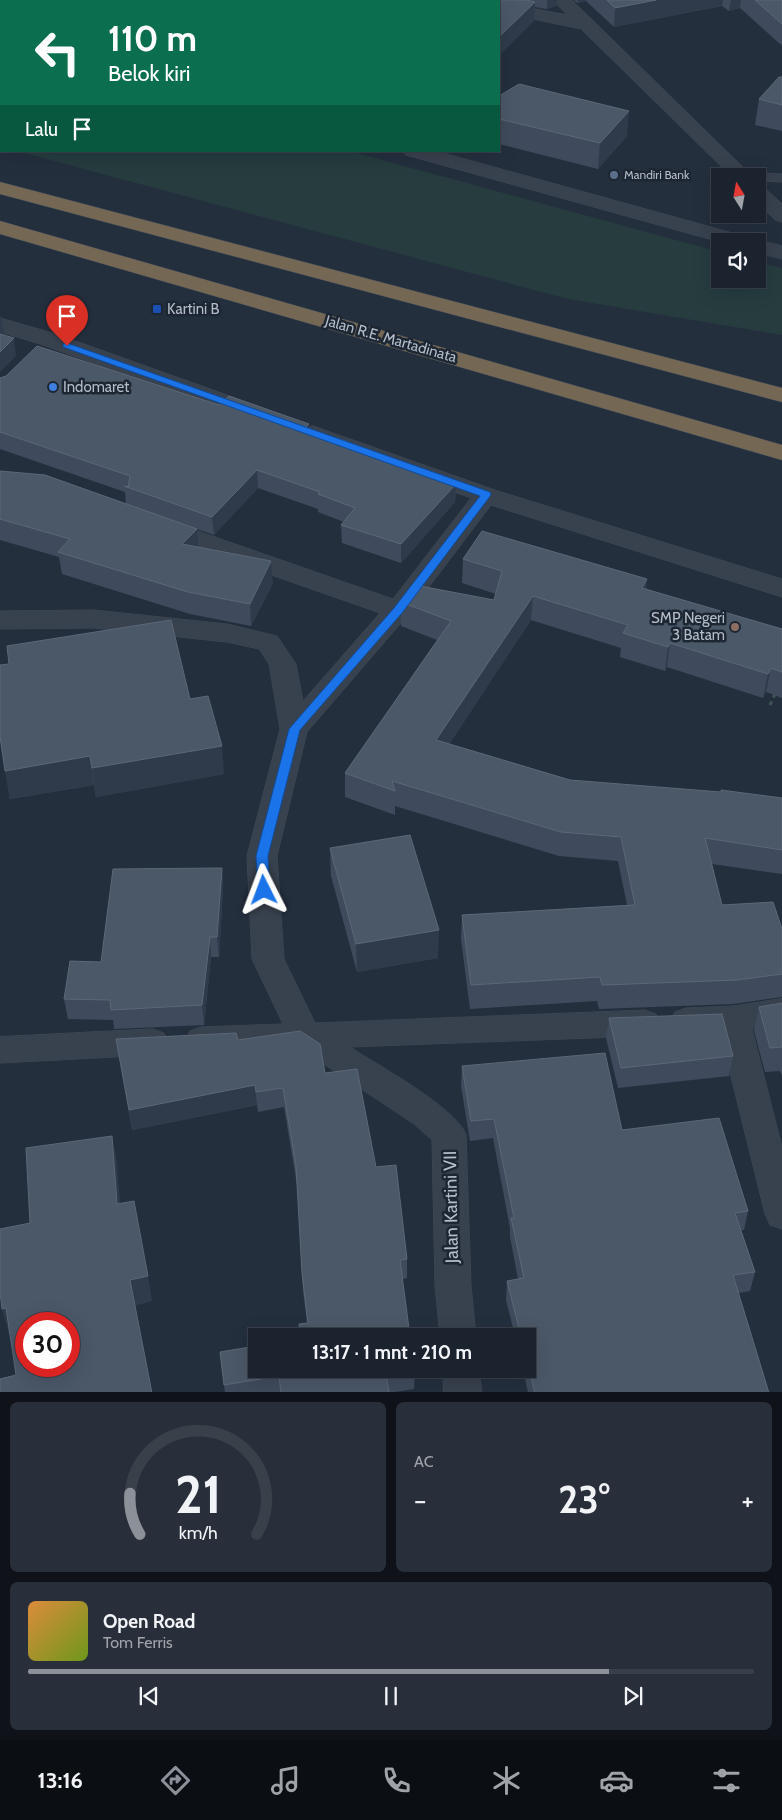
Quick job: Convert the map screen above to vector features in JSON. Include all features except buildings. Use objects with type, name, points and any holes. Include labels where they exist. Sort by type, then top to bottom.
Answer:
[{"type":"highway","points":[[3,192],[782,395]]},
{"type":"highway","name":"Jalan R.E. Martadinata","points":[[0,227],[782,453]]},
{"type":"street","points":[[562,0],[734,168]]},
{"type":"street","points":[[500,7],[589,25]]},
{"type":"street","points":[[417,152],[711,233]]},
{"type":"street","points":[[766,200],[782,216]]},
{"type":"street","points":[[766,248],[782,253]]},
{"type":"street","points":[[0,324],[42,346],[286,424],[486,495],[782,588]]},
{"type":"street","points":[[294,729],[398,610],[486,495]]},
{"type":"street","points":[[139,519],[398,610]]},
{"type":"street","points":[[0,620],[94,619],[227,633],[268,642],[282,664],[294,729],[262,856],[268,959],[305,1035]]},
{"type":"street","points":[[0,1050],[305,1035],[733,1020],[782,1012]]},
{"type":"street","points":[[733,1020],[782,1214]]},
{"type":"street","name":"Jalan Kartini VII","points":[[305,1035],[426,1114],[450,1134],[453,1286],[457,1328]]},
{"type":"street","points":[[462,1378],[463,1392]]},
{"type":"lane","points":[[766,177],[782,178]]},
{"type":"path","points":[[770,705],[778,688]]},
{"type":"green space","points":[[21,152],[353,152],[711,250],[711,288],[766,288],[766,264],[782,268],[782,335],[568,299]]},
{"type":"place","name":"Mandiri Bank","points":[[614,175]]},
{"type":"place","name":"Kartini B","points":[[157,309]]},
{"type":"place","name":"Indomaret","points":[[53,387]]},
{"type":"place","name":"SMP Negeri 3 Batam","points":[[735,627]]},
{"type":"route","points":[[67,346],[486,495],[398,610],[294,729],[262,856],[264,890]]}]
